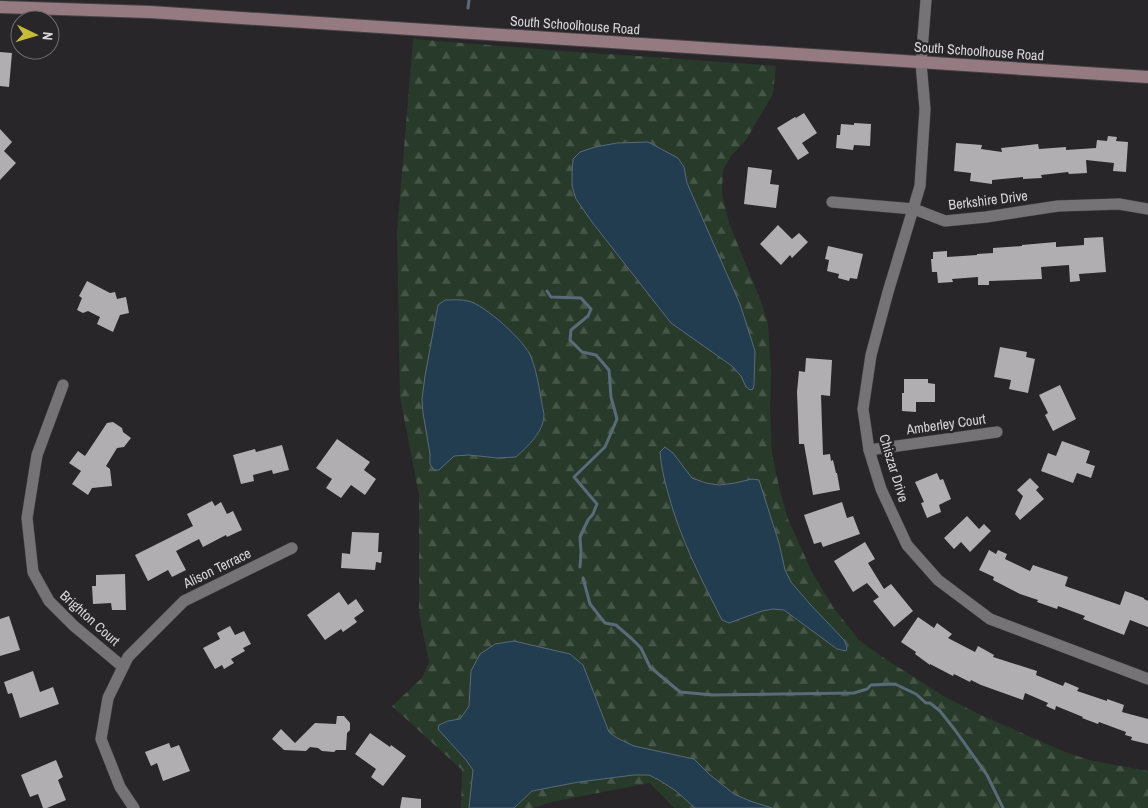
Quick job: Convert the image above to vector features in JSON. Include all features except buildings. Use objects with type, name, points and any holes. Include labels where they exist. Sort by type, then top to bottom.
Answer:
[{"type":"street","name":"Chiszar Drive","points":[[926,0],[921,63],[925,109],[920,186],[871,356],[864,409],[869,450],[881,489],[906,545],[938,580],[990,619],[1148,679]]},
{"type":"street","name":"South Schoolhouse Road","points":[[0,7],[165,13],[1148,77]]},
{"type":"street","name":"Berkshire Drive","points":[[832,202],[914,209],[945,221],[1058,206],[1119,204],[1148,209]]},
{"type":"street","name":"Brighton Court","points":[[63,385],[35,464],[27,518],[33,572],[49,602],[74,626],[123,667]]},
{"type":"street","name":"Amberley Court","points":[[869,450],[997,432]]},
{"type":"street","name":"Alison Terrace","points":[[134,808],[120,788],[101,739],[108,698],[128,656],[184,601],[292,548]]},
{"type":"green space","points":[[413,39],[776,66],[773,94],[746,140],[731,156],[723,170],[722,193],[729,223],[761,301],[768,324],[771,372],[772,454],[788,519],[812,572],[833,607],[859,640],[945,697],[1065,752],[1089,760],[1148,771],[1148,808],[674,808],[650,783],[551,802],[534,808],[461,808],[462,770],[392,706],[422,678],[429,662],[419,613],[419,495],[400,397],[397,232]]},
{"type":"water","points":[[648,142],[678,158],[684,167],[687,183],[740,304],[755,351],[753,389],[750,390],[746,387],[741,376],[732,366],[671,323],[576,199],[572,186],[573,159],[580,152],[617,143]]},
{"type":"water","points":[[445,300],[468,301],[484,309],[504,324],[528,350],[539,385],[544,414],[538,433],[516,457],[454,456],[439,470],[434,470],[430,464],[422,399],[438,305]]},
{"type":"water","points":[[665,447],[673,453],[692,478],[706,483],[719,485],[752,479],[759,480],[779,543],[785,570],[791,582],[844,640],[847,647],[846,651],[837,649],[784,610],[762,611],[729,623],[722,620],[692,558],[673,510],[661,462],[660,452]]},
{"type":"water","points":[[514,641],[570,654],[583,665],[609,732],[617,738],[634,746],[694,759],[734,794],[772,808],[695,808],[676,791],[659,780],[649,775],[634,775],[579,782],[532,791],[514,808],[469,808],[473,770],[438,729],[439,725],[460,719],[469,706],[471,671],[480,654],[495,644]]},
{"type":"waterway","points":[[468,8],[469,0]]},
{"type":"waterway","points":[[547,291],[551,297],[581,298],[591,309],[588,316],[571,330],[570,340],[582,352],[596,355],[609,370],[611,397],[617,419],[605,447],[574,477],[597,504],[580,537],[580,567]]},
{"type":"waterway","points":[[583,578],[590,604],[605,623],[616,625],[632,639],[641,648],[650,667],[680,692],[713,695],[854,693],[867,689],[871,685],[895,684],[916,694],[926,703],[930,703],[940,711],[955,730],[987,775],[1003,808]]}]
